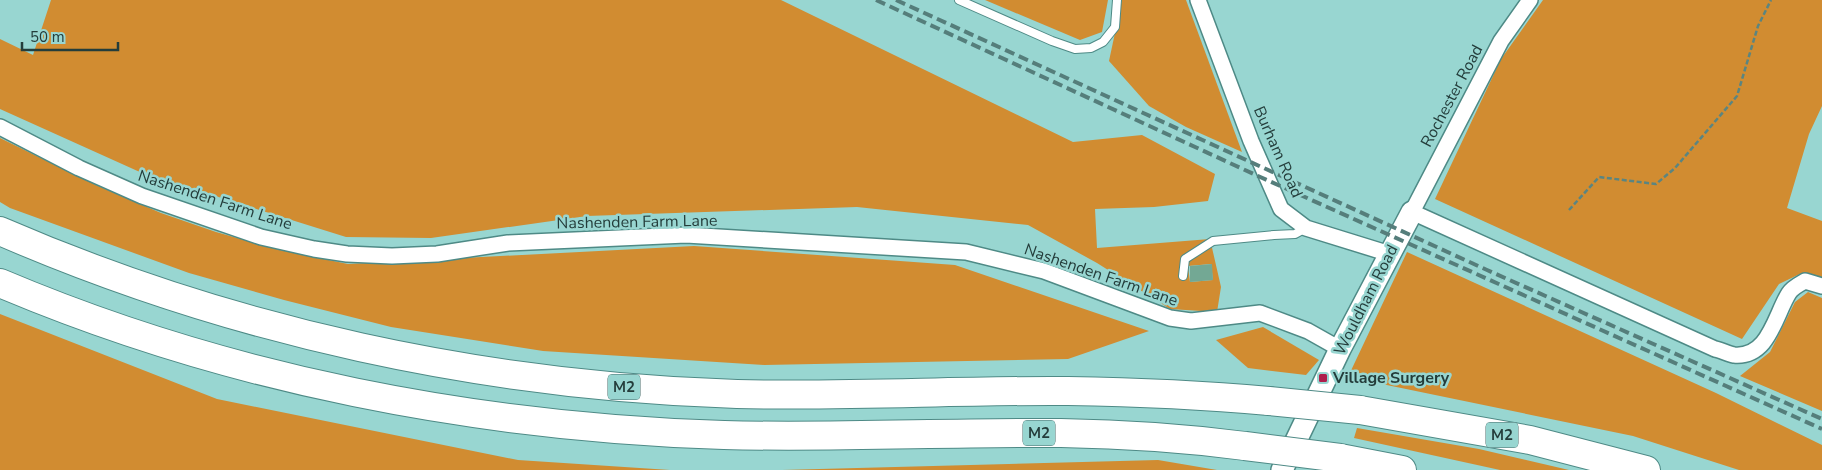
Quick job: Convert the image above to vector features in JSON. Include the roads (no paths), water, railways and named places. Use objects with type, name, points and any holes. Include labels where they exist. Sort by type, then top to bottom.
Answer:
[{"type":"highway","name":"M2","points":[[0,231],[139,286],[258,322],[379,352],[502,374],[610,386],[736,394],[836,395],[1078,391],[1191,394],[1360,410],[1530,440],[1644,469]]},
{"type":"highway","name":"M2","points":[[0,283],[78,314],[158,341],[257,369],[352,392],[520,420],[622,430],[726,435],[1062,433],[1148,436],[1340,458],[1402,470]]},
{"type":"street","name":"Burham Road","points":[[1198,0],[1251,141],[1281,208],[1306,228],[1390,254]]},
{"type":"street","name":"Rochester Road","points":[[1412,212],[1457,122],[1501,41],[1530,0]]},
{"type":"street","name":"Nashenden Farm Lane","points":[[0,127],[79,168],[142,196],[262,237],[314,249],[347,254],[392,256],[436,254],[508,243],[686,235],[966,252],[1044,271],[1170,318],[1190,321],[1260,313],[1308,331],[1340,350]]},
{"type":"street","name":"Wouldham Road","points":[[1282,470],[1340,350],[1412,212]]},
{"type":"street","points":[[1412,212],[1733,355],[1750,353],[1763,341],[1771,332],[1790,291],[1805,281],[1822,286]]},
{"type":"lane","points":[[959,0],[1052,42],[1075,49],[1091,48],[1103,42],[1115,27],[1117,0]]},
{"type":"lane","points":[[1183,276],[1185,259],[1214,241],[1295,234],[1306,228]]},
{"type":"railway","points":[[876,0],[1258,176],[1822,429]]},
{"type":"railway","points":[[896,0],[1487,270],[1822,419]]},
{"type":"place","name":"Village Surgery","points":[[1323,378]]}]
